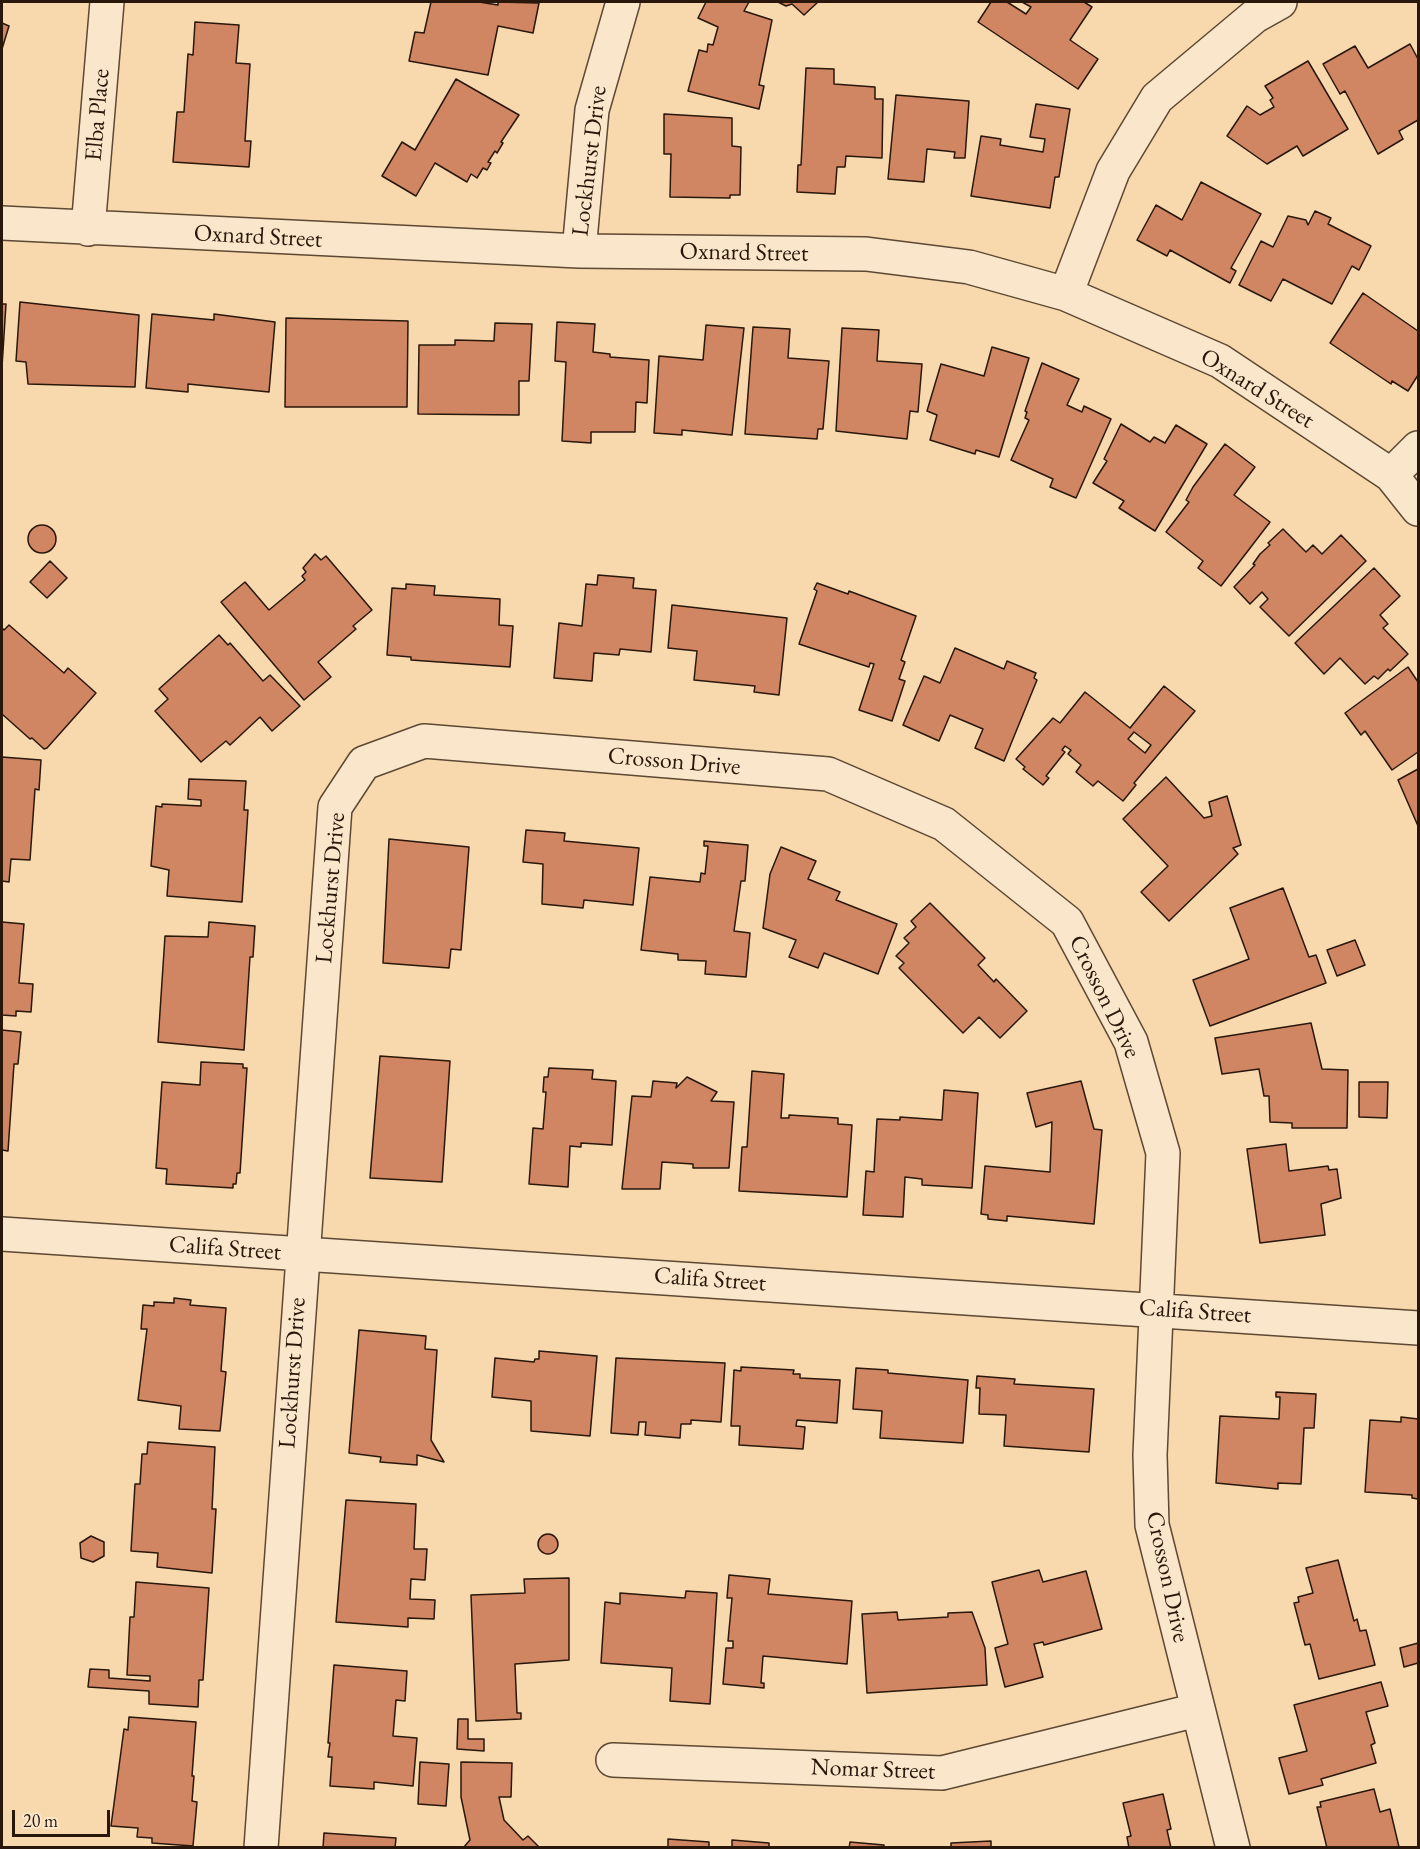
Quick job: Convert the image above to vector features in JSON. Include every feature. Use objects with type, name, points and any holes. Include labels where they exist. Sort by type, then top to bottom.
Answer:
[{"type":"street","name":"Elba Place","points":[[88,229],[107,2]]},
{"type":"street","name":"Lockhurst Drive","points":[[579,251],[592,110],[623,2]]},
{"type":"street","points":[[1066,294],[1113,171],[1157,98],[1254,16],[1280,2]]},
{"type":"street","name":"Oxnard Street","points":[[2,223],[88,229],[579,251],[866,254],[969,267],[1066,294],[1220,361],[1391,475],[1419,509]]},
{"type":"street","points":[[1391,475],[1419,448]]},
{"type":"street","name":"Crosson Drive","points":[[364,763],[424,741],[828,774],[944,824],[1067,922],[1131,1042],[1163,1153],[1150,1455],[1152,1525],[1233,1848]]},
{"type":"street","name":"Lockhurst Drive","points":[[261,1848],[335,807],[364,763]]},
{"type":"street","name":"Califa Street","points":[[2,1234],[1419,1328]]},
{"type":"street","name":"Nomar Street","points":[[613,1760],[942,1773],[1197,1710]]},
{"type":"building","points":[[431,2],[479,2],[498,5],[498,2],[539,3],[533,33],[498,26],[488,75],[409,61],[415,32],[424,33]]},
{"type":"building","points":[[706,2],[749,2],[744,11],[772,20],[759,85],[764,86],[759,109],[688,91],[699,50],[707,52],[708,44],[713,45],[718,27],[698,18]]},
{"type":"building","points":[[778,2],[818,2],[804,15],[792,4],[786,6]]},
{"type":"building","points":[[991,2],[1007,2],[1026,14],[1031,7],[1022,2],[1084,2],[1092,7],[1070,40],[1098,59],[1078,89],[978,22]]},
{"type":"building","points":[[195,22],[239,25],[236,63],[250,64],[245,141],[251,141],[249,167],[173,162],[177,112],[184,112],[188,54],[193,55]]},
{"type":"building","points":[[2,23],[9,26],[2,49]]},
{"type":"building","points":[[1410,44],[1418,59],[1418,120],[1399,131],[1403,139],[1378,154],[1345,91],[1340,94],[1323,64],[1355,46],[1368,68]]},
{"type":"building","points":[[1308,61],[1348,129],[1303,156],[1297,146],[1267,164],[1227,136],[1247,106],[1260,115],[1274,107],[1270,100],[1273,98],[1265,86]]},
{"type":"building","points":[[806,68],[834,69],[834,84],[875,87],[875,99],[883,99],[882,158],[846,156],[845,167],[837,167],[835,194],[797,192],[798,165],[801,165]]},
{"type":"building","points":[[456,79],[519,115],[501,142],[503,143],[497,153],[495,151],[488,162],[491,163],[487,170],[483,168],[477,178],[471,174],[467,182],[435,163],[416,196],[382,176],[402,142],[415,150]]},
{"type":"building","points":[[896,95],[969,101],[965,158],[954,158],[955,152],[927,149],[924,182],[888,179]]},
{"type":"building","points":[[1036,104],[1070,109],[1059,177],[1055,177],[1050,208],[971,196],[981,136],[1001,139],[1000,145],[1043,152],[1045,139],[1030,137]]},
{"type":"building","points":[[664,114],[732,118],[732,146],[741,147],[740,195],[730,195],[730,198],[670,197],[671,154],[664,154]]},
{"type":"building","points":[[1201,182],[1261,214],[1231,268],[1236,271],[1230,283],[1170,250],[1167,256],[1137,240],[1156,205],[1182,220]]},
{"type":"building","points":[[1315,211],[1331,218],[1328,224],[1371,246],[1359,270],[1352,266],[1332,304],[1283,279],[1271,301],[1239,285],[1261,241],[1273,247],[1288,216],[1306,220],[1308,225]]},
{"type":"building","points":[[1363,293],[1418,331],[1418,375],[1408,391],[1392,381],[1391,384],[1330,343]]},
{"type":"building","points":[[20,302],[139,315],[135,387],[28,384],[26,362],[16,361]]},
{"type":"building","points":[[2,304],[6,304],[2,367]]},
{"type":"building","points":[[152,314],[214,320],[214,314],[275,322],[269,392],[188,384],[188,392],[146,388]]},
{"type":"building","points":[[286,318],[408,321],[407,407],[285,407]]},
{"type":"building","points":[[557,322],[595,324],[593,352],[610,354],[610,357],[649,360],[647,403],[636,402],[635,432],[591,432],[591,443],[562,441],[566,362],[555,361]]},
{"type":"building","points":[[495,323],[532,324],[529,381],[519,381],[519,415],[418,414],[419,345],[455,345],[455,340],[494,341]]},
{"type":"building","points":[[706,325],[744,328],[732,435],[682,430],[682,435],[654,433],[659,356],[703,360]]},
{"type":"building","points":[[753,327],[790,329],[788,358],[829,361],[823,429],[818,429],[817,439],[745,434]]},
{"type":"building","points":[[842,328],[879,330],[877,361],[922,364],[918,412],[910,411],[907,439],[836,431]]},
{"type":"building","points":[[992,347],[1029,358],[999,457],[976,450],[975,454],[930,440],[937,415],[927,411],[941,364],[984,376]]},
{"type":"building","points":[[1042,363],[1079,379],[1067,405],[1082,412],[1084,406],[1111,419],[1076,498],[1050,487],[1053,479],[1011,460],[1029,420],[1025,418],[1027,412],[1025,411]]},
{"type":"building","points":[[1121,424],[1150,442],[1154,437],[1165,443],[1176,425],[1207,444],[1155,531],[1119,508],[1124,501],[1093,483],[1107,461],[1104,459]]},
{"type":"building","points":[[1225,444],[1255,467],[1234,495],[1270,522],[1221,586],[1198,568],[1203,561],[1166,532],[1189,502],[1186,500],[1193,487]]},
{"type":"building","points":[[42,525],[52,529],[56,539],[52,549],[42,553],[32,549],[28,539],[32,529]]},
{"type":"building","points":[[1283,529],[1306,552],[1313,545],[1322,554],[1341,535],[1366,561],[1289,636],[1260,607],[1268,599],[1262,592],[1250,604],[1234,587],[1255,565],[1253,564],[1260,554],[1270,545],[1268,543]]},
{"type":"building","points":[[315,554],[321,560],[326,556],[372,610],[353,626],[356,629],[318,662],[331,677],[304,700],[221,602],[245,582],[269,610],[305,580],[302,576],[306,572],[303,568]]},
{"type":"building","points":[[50,561],[67,578],[47,598],[30,582]]},
{"type":"building","points":[[1374,568],[1400,596],[1380,615],[1388,624],[1383,628],[1408,654],[1390,671],[1388,669],[1378,679],[1374,676],[1365,684],[1340,658],[1324,674],[1295,643]]},
{"type":"building","points":[[598,575],[634,578],[633,588],[656,590],[651,652],[620,649],[619,655],[594,653],[592,681],[554,678],[559,623],[582,626],[586,584],[597,585]]},
{"type":"building","points":[[817,583],[848,594],[849,591],[916,616],[901,660],[905,662],[899,679],[905,681],[892,721],[859,710],[874,664],[870,663],[869,667],[799,644],[817,591],[814,589]]},
{"type":"building","points":[[406,584],[435,586],[434,595],[500,599],[499,625],[513,626],[510,667],[411,660],[411,657],[387,655],[392,588],[406,589]]},
{"type":"building","points":[[672,605],[787,618],[779,695],[754,692],[755,686],[694,680],[697,651],[668,648]]},
{"type":"building","points":[[9,625],[64,673],[68,668],[96,693],[44,749],[2,714],[2,628],[4,630]]},
{"type":"building","points":[[219,635],[228,645],[230,643],[263,681],[270,675],[300,706],[272,731],[260,717],[230,745],[226,741],[201,762],[155,711],[168,699],[159,689]]},
{"type":"building","points":[[955,648],[1004,669],[1007,661],[1036,673],[1034,678],[1037,680],[1004,761],[975,748],[983,729],[950,715],[939,741],[903,725],[924,676],[940,683]]},
{"type":"building","points":[[1408,667],[1418,682],[1418,752],[1392,770],[1365,731],[1361,735],[1345,713]]},
{"type":"building","points":[[1164,686],[1195,711],[1134,783],[1136,785],[1123,801],[1098,781],[1093,786],[1076,772],[1081,765],[1068,754],[1071,750],[1065,746],[1062,750],[1065,752],[1046,776],[1049,778],[1043,785],[1023,769],[1025,767],[1016,759],[1053,718],[1060,723],[1085,692],[1130,728]],"holes":[[[1134,732],[1151,745],[1145,753],[1128,739]]]},
{"type":"building","points":[[2,757],[41,760],[39,790],[35,789],[30,860],[11,859],[9,882],[2,881]]},
{"type":"building","points":[[1418,769],[1418,826],[1398,780]]},
{"type":"building","points":[[1166,777],[1204,818],[1212,816],[1209,802],[1227,796],[1241,845],[1233,848],[1238,854],[1169,921],[1141,892],[1168,866],[1123,819]]},
{"type":"building","points":[[189,779],[246,781],[244,810],[248,810],[242,902],[167,896],[169,870],[151,866],[156,806],[162,807],[162,804],[201,806],[201,800],[188,799]]},
{"type":"building","points":[[526,830],[565,833],[564,841],[639,848],[633,905],[584,900],[583,908],[542,904],[543,864],[523,862]]},
{"type":"building","points":[[389,839],[469,847],[461,950],[451,949],[449,968],[383,963]]},
{"type":"building","points":[[704,841],[748,845],[745,881],[741,881],[734,931],[750,933],[746,977],[705,974],[706,961],[678,960],[678,954],[641,950],[650,877],[700,882],[701,873],[705,874],[708,846],[704,846]]},
{"type":"building","points":[[781,847],[816,861],[808,879],[840,892],[836,900],[897,924],[878,974],[824,953],[818,968],[789,957],[796,940],[763,928],[770,874]]},
{"type":"building","points":[[1283,888],[1309,957],[1316,955],[1326,983],[1210,1026],[1193,980],[1249,959],[1230,908]]},
{"type":"building","points":[[930,903],[985,958],[978,965],[994,982],[996,979],[1027,1011],[1000,1038],[979,1017],[963,1033],[899,968],[904,963],[896,956],[909,943],[904,938],[916,927],[911,921]]},
{"type":"building","points":[[2,922],[24,924],[19,983],[33,984],[31,1012],[16,1011],[16,1016],[2,1015]]},
{"type":"building","points":[[209,922],[255,926],[253,957],[250,957],[244,1050],[158,1042],[165,936],[208,937]]},
{"type":"building","points":[[1355,940],[1365,965],[1337,976],[1327,950]]},
{"type":"building","points":[[1311,1023],[1322,1069],[1348,1070],[1347,1128],[1292,1128],[1292,1123],[1270,1122],[1269,1096],[1264,1096],[1259,1069],[1222,1074],[1215,1038]]},
{"type":"building","points":[[2,1030],[21,1032],[18,1064],[14,1064],[8,1151],[2,1150]]},
{"type":"building","points":[[380,1056],[450,1061],[442,1182],[370,1178]]},
{"type":"building","points":[[201,1062],[243,1064],[243,1068],[247,1068],[240,1173],[237,1173],[236,1184],[233,1184],[233,1188],[166,1184],[167,1169],[156,1168],[162,1082],[200,1085]]},
{"type":"building","points":[[549,1068],[593,1070],[592,1079],[616,1081],[612,1145],[581,1143],[581,1147],[570,1146],[568,1187],[529,1184],[533,1128],[543,1129],[546,1092],[543,1092],[544,1077],[548,1077]]},
{"type":"building","points":[[752,1071],[784,1074],[781,1118],[789,1118],[789,1115],[838,1118],[838,1124],[852,1125],[847,1197],[739,1191],[742,1147],[747,1147]]},
{"type":"building","points":[[687,1077],[717,1092],[711,1101],[734,1102],[729,1168],[693,1168],[693,1164],[662,1162],[660,1189],[622,1189],[632,1096],[651,1097],[653,1081],[677,1083],[676,1088]]},
{"type":"building","points":[[1081,1081],[1094,1129],[1102,1130],[1094,1224],[1007,1216],[1007,1221],[988,1219],[988,1215],[981,1214],[985,1166],[1050,1172],[1052,1122],[1036,1127],[1027,1093]]},
{"type":"building","points":[[1359,1082],[1388,1082],[1387,1118],[1359,1117]]},
{"type":"building","points":[[944,1090],[978,1093],[972,1188],[922,1185],[922,1179],[905,1177],[903,1217],[863,1215],[866,1171],[874,1172],[877,1119],[900,1120],[900,1117],[942,1120]]},
{"type":"building","points":[[1286,1144],[1289,1171],[1328,1166],[1329,1170],[1337,1169],[1341,1198],[1321,1204],[1325,1235],[1260,1243],[1247,1149]]},
{"type":"building","points":[[174,1298],[191,1300],[190,1305],[226,1308],[221,1371],[226,1372],[220,1431],[179,1429],[181,1406],[138,1400],[147,1329],[141,1329],[143,1305],[154,1306],[154,1302],[174,1303]]},
{"type":"building","points":[[359,1330],[426,1336],[425,1349],[437,1350],[431,1440],[444,1462],[417,1455],[417,1465],[380,1462],[381,1457],[349,1453]]},
{"type":"building","points":[[539,1351],[597,1356],[590,1436],[531,1431],[531,1401],[492,1397],[495,1358],[534,1362],[535,1359],[539,1359]]},
{"type":"building","points":[[616,1358],[725,1363],[721,1422],[691,1420],[691,1424],[681,1424],[680,1438],[645,1435],[646,1422],[639,1422],[638,1435],[611,1433]]},
{"type":"building","points":[[741,1367],[794,1370],[793,1374],[800,1374],[800,1378],[840,1380],[837,1423],[797,1420],[796,1426],[805,1427],[803,1449],[739,1445],[740,1426],[731,1426],[734,1370],[741,1371]]},
{"type":"building","points":[[856,1368],[968,1380],[963,1443],[880,1438],[882,1411],[853,1409]]},
{"type":"building","points":[[977,1376],[1015,1379],[1014,1384],[1094,1389],[1089,1452],[1004,1446],[1006,1415],[979,1414],[980,1388],[976,1388]]},
{"type":"building","points":[[1276,1392],[1316,1394],[1314,1428],[1304,1428],[1301,1484],[1278,1483],[1278,1489],[1216,1483],[1220,1416],[1279,1419],[1280,1397],[1276,1397]]},
{"type":"building","points":[[1401,1417],[1418,1419],[1418,1499],[1412,1498],[1412,1495],[1365,1492],[1370,1420],[1401,1422]]},
{"type":"building","points":[[148,1442],[215,1447],[212,1509],[216,1509],[212,1573],[157,1567],[158,1553],[131,1551],[135,1484],[140,1484],[142,1454],[147,1454]]},
{"type":"building","points":[[346,1500],[416,1504],[414,1549],[427,1549],[425,1580],[411,1579],[410,1599],[435,1600],[434,1619],[408,1618],[408,1627],[336,1622]]},
{"type":"building","points":[[548,1534],[555,1537],[558,1544],[555,1551],[548,1554],[541,1551],[538,1544],[541,1537]]},
{"type":"building","points":[[91,1536],[104,1542],[104,1556],[93,1562],[81,1558],[80,1543]]},
{"type":"building","points":[[1338,1560],[1354,1621],[1357,1619],[1360,1631],[1366,1630],[1375,1665],[1319,1679],[1310,1644],[1305,1645],[1294,1603],[1299,1602],[1298,1597],[1313,1593],[1306,1568]]},
{"type":"building","points":[[1039,1570],[1043,1582],[1086,1571],[1102,1629],[1044,1645],[1043,1642],[1034,1644],[1043,1677],[1005,1687],[995,1648],[1008,1644],[992,1582]]},
{"type":"building","points":[[729,1575],[770,1579],[768,1594],[852,1601],[847,1664],[763,1656],[761,1683],[764,1683],[764,1688],[723,1684],[726,1648],[733,1648],[733,1641],[728,1641],[732,1598],[727,1598]]},
{"type":"building","points":[[569,1578],[569,1660],[515,1664],[517,1713],[521,1713],[521,1719],[476,1721],[471,1595],[525,1593],[524,1579]]},
{"type":"building","points":[[136,1582],[209,1588],[203,1680],[199,1680],[198,1707],[149,1704],[149,1691],[88,1687],[90,1669],[109,1670],[109,1678],[150,1681],[150,1676],[127,1675],[130,1617],[134,1617]]},
{"type":"building","points":[[686,1591],[717,1593],[710,1704],[670,1701],[672,1668],[601,1663],[605,1602],[620,1604],[620,1593],[685,1598]]},
{"type":"building","points":[[897,1612],[898,1620],[948,1617],[948,1613],[972,1612],[985,1648],[987,1685],[867,1693],[862,1614]]},
{"type":"building","points":[[1418,1643],[1418,1663],[1404,1667],[1400,1648]]},
{"type":"building","points":[[334,1665],[407,1671],[405,1701],[396,1700],[393,1736],[417,1738],[413,1786],[374,1782],[374,1789],[330,1786],[332,1757],[328,1757],[330,1743],[328,1743]]},
{"type":"building","points":[[1381,1682],[1388,1706],[1366,1712],[1375,1743],[1371,1745],[1376,1763],[1321,1779],[1323,1785],[1289,1794],[1279,1758],[1307,1751],[1294,1705]]},
{"type":"building","points":[[129,1717],[196,1722],[192,1801],[197,1802],[193,1846],[152,1843],[152,1838],[137,1837],[138,1828],[111,1826],[124,1729],[128,1730]]},
{"type":"building","points":[[458,1719],[468,1719],[468,1739],[484,1739],[484,1751],[457,1749]]},
{"type":"building","points":[[420,1762],[449,1764],[446,1806],[418,1804]]},
{"type":"building","points":[[461,1762],[512,1763],[511,1797],[499,1797],[504,1820],[523,1840],[528,1836],[540,1848],[463,1848],[470,1840],[461,1797]]},
{"type":"building","points":[[1374,1789],[1380,1812],[1390,1809],[1399,1847],[1327,1848],[1317,1807],[1321,1807],[1320,1802]]},
{"type":"building","points":[[1163,1794],[1171,1829],[1167,1830],[1171,1848],[1129,1848],[1127,1837],[1131,1836],[1123,1803]]},
{"type":"building","points":[[324,1833],[396,1838],[395,1848],[323,1848]]},
{"type":"building","points":[[668,1839],[709,1842],[709,1848],[668,1848]]},
{"type":"building","points":[[732,1840],[769,1843],[769,1848],[732,1848]]},
{"type":"building","points":[[991,1841],[991,1848],[951,1848],[951,1843]]},
{"type":"building","points":[[850,1842],[884,1845],[884,1848],[849,1848]]}]
